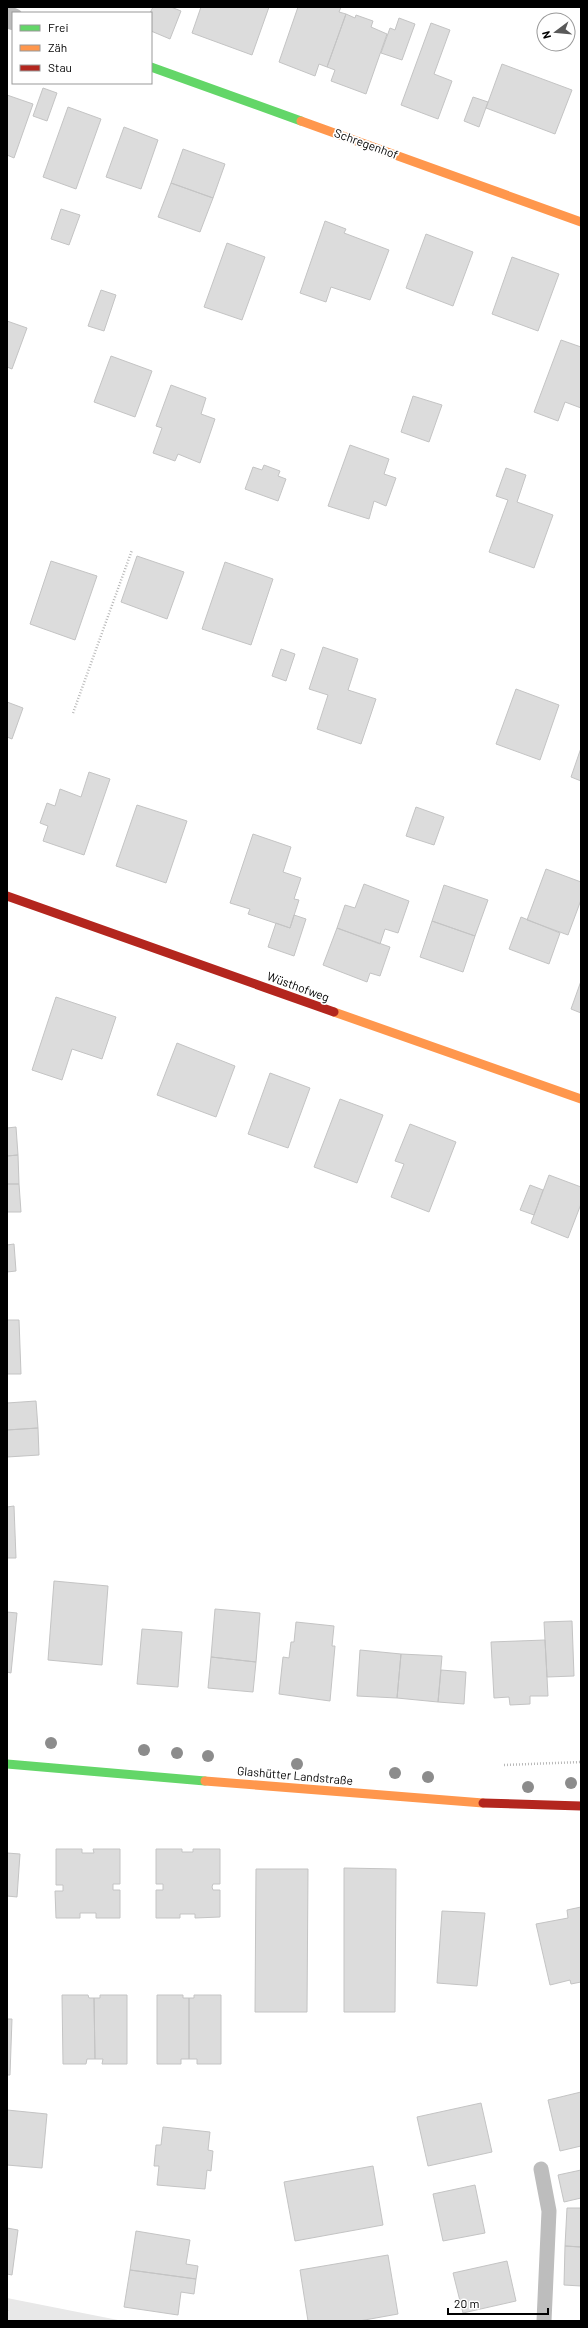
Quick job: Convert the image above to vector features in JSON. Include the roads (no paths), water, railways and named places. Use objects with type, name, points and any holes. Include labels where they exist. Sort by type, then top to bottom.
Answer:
[{"type":"street","name":"Schregenhof","points":[[152,68],[581,222]]},
{"type":"street","name":"Wüsthofweg","points":[[7,896],[581,1099]]},
{"type":"street","name":"Glashütter Landstraße","points":[[7,1764],[467,1802],[581,1806]]},
{"type":"lane","points":[[541,2169],[549,2211],[544,2321]]}]
